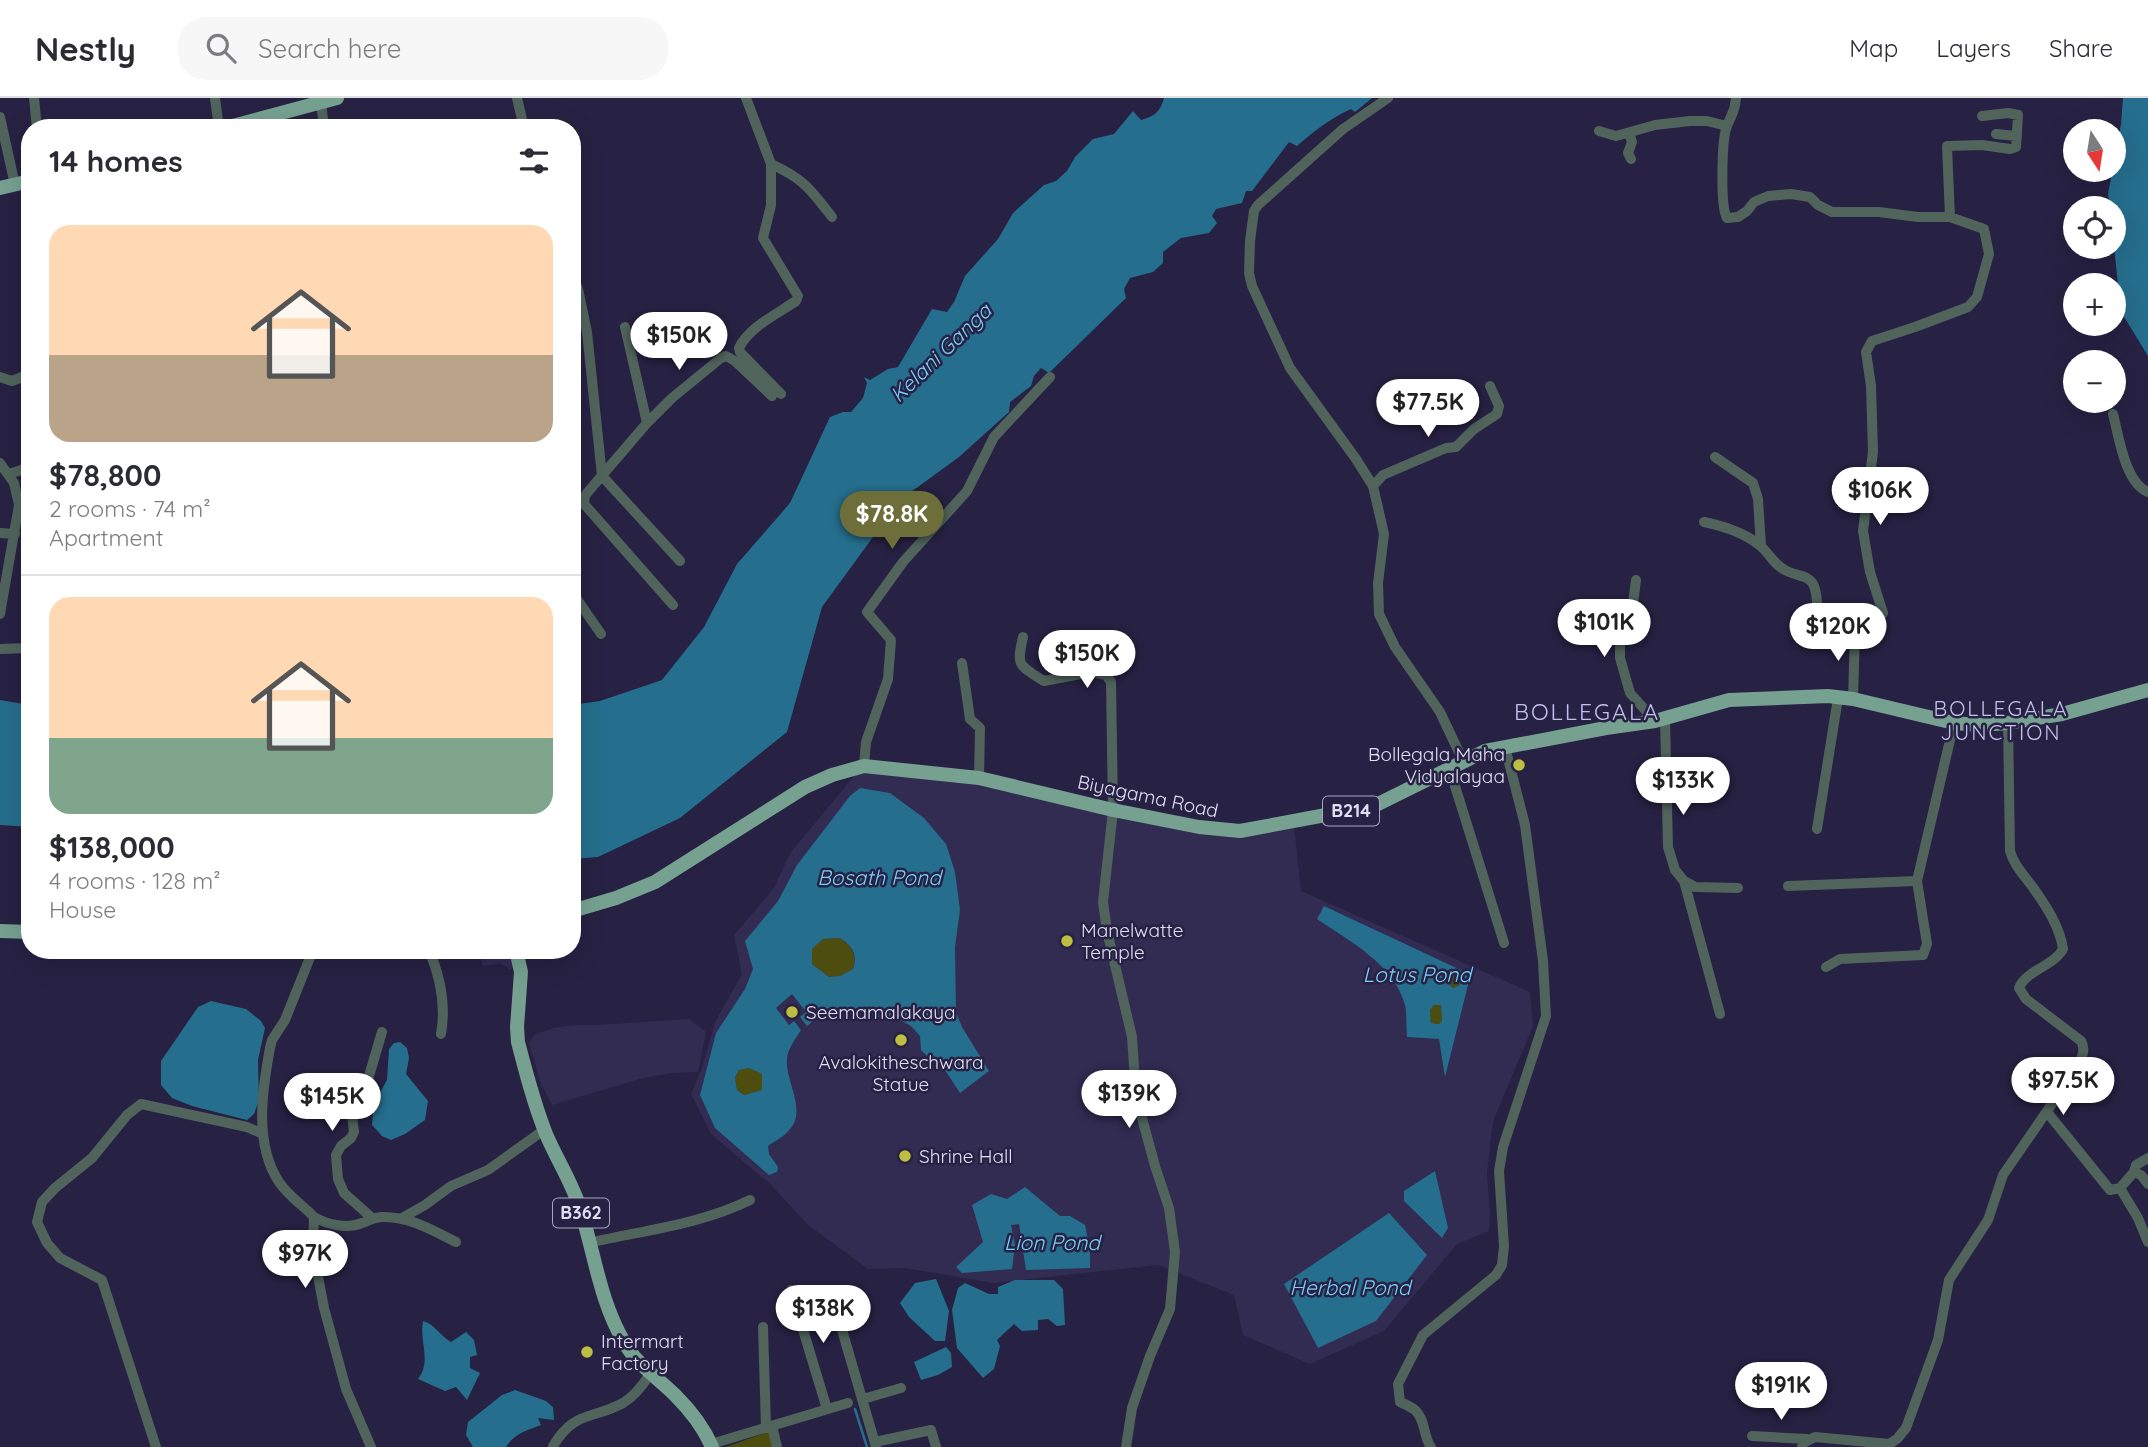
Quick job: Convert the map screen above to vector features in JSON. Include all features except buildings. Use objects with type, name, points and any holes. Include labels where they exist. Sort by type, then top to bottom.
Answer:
[{"type":"main road","points":[[267,119],[337,98]]},
{"type":"main road","points":[[0,188],[21,183]]},
{"type":"main road","name":"Biyagama Road","points":[[581,908],[616,898],[654,882],[804,787],[864,766],[979,778],[1113,810],[1199,827],[1240,831],[1374,806],[1485,751],[1660,720],[1729,700],[1824,696],[1853,699],[1954,723],[1979,725],[2062,714],[2148,690]]},
{"type":"main road","points":[[0,930],[21,931]]},
{"type":"main road","name":"B362","points":[[518,959],[521,972],[518,1042],[544,1130],[581,1209],[598,1281],[611,1320],[626,1346],[650,1374],[675,1395],[698,1422],[712,1446]]},
{"type":"street","points":[[34,98],[36,119]]},
{"type":"street","points":[[215,98],[218,119]]},
{"type":"street","points":[[517,98],[522,119]]},
{"type":"street","points":[[673,605],[585,505],[584,499],[647,423],[682,389],[726,356],[776,395],[738,348],[752,332],[796,301],[798,296],[763,238],[771,205],[771,164],[746,98]]},
{"type":"street","points":[[1388,98],[1343,129],[1264,198],[1254,211],[1250,273],[1252,286],[1290,368],[1373,486],[1384,534],[1378,583],[1379,614],[1395,647],[1440,712],[1464,763]]},
{"type":"street","points":[[1715,457],[1753,482],[1758,499],[1761,545],[1769,558],[1785,571],[1807,577],[1814,585],[1818,619],[1822,622],[1853,623],[1880,617],[1882,613],[1870,572],[1863,531],[1872,452],[1871,386],[1866,352],[1872,341],[1968,307],[1977,297],[1989,254],[1984,229],[1951,217],[1832,212],[1818,205],[1810,197],[1791,194],[1754,202],[1738,217],[1727,218],[1723,206],[1723,166],[1727,126],[1734,113],[1736,98]]},
{"type":"street","points":[[321,102],[323,119]]},
{"type":"street","points":[[1951,217],[1947,146],[2017,147],[2018,115],[2008,113],[1982,116]]},
{"type":"street","points":[[0,117],[15,185]]},
{"type":"street","points":[[1599,131],[1615,141],[1629,133],[1655,125],[1707,121],[1727,126]]},
{"type":"street","points":[[1629,133],[1632,142],[1628,153],[1631,159]]},
{"type":"street","points":[[1996,134],[2017,136]]},
{"type":"street","points":[[771,164],[794,174],[807,185],[832,217]]},
{"type":"street","points":[[581,303],[587,332],[602,476],[680,561]]},
{"type":"street","points":[[625,327],[647,423]]},
{"type":"street","points":[[0,377],[12,381],[21,378]]},
{"type":"street","points":[[864,766],[866,743],[888,680],[891,640],[867,612],[903,562],[967,491],[994,437],[1050,377]]},
{"type":"street","points":[[1373,486],[1383,475],[1446,448],[1456,447],[1474,429],[1497,414],[1499,406],[1490,386]]},
{"type":"street","points":[[2113,414],[2127,469],[2141,490],[2148,492]]},
{"type":"street","points":[[0,463],[9,474],[18,494],[19,505],[0,614]]},
{"type":"street","points":[[9,474],[21,470]]},
{"type":"street","points":[[1704,522],[1726,527],[1761,545]]},
{"type":"street","points":[[0,533],[15,534]]},
{"type":"street","points":[[1636,580],[1631,619],[1620,641],[1620,659],[1630,693],[1660,720],[1668,846],[1675,870],[1684,881],[1695,887],[1738,888]]},
{"type":"street","points":[[581,605],[601,634]]},
{"type":"street","points":[[1853,623],[1853,699]]},
{"type":"street","points":[[1023,637],[1018,658],[1023,668],[1044,681],[1091,673],[1106,675],[1111,682],[1113,810],[1103,902],[1107,931],[1132,1037],[1136,1096],[1169,1208],[1175,1252],[1170,1309],[1132,1408],[1126,1447]]},
{"type":"street","points":[[0,649],[21,648]]},
{"type":"street","points":[[962,663],[970,719],[980,728],[979,778]]},
{"type":"street","points":[[1817,829],[1838,698]]},
{"type":"street","points":[[1826,967],[1840,959],[1923,955],[1927,944],[1917,881],[1954,723]]},
{"type":"street","points":[[1752,1436],[1805,1443],[1815,1437],[1889,1444],[1897,1439],[1906,1427],[1938,1340],[1949,1280],[1988,1220],[2003,1175],[2078,1066],[2084,1046],[2081,1041],[2026,999],[2018,988],[2019,984],[2059,955],[2063,949],[2054,921],[2015,864],[2010,851],[2008,723]]},
{"type":"street","points":[[1431,1447],[1427,1443],[1423,1422],[1417,1411],[1400,1402],[1398,1384],[1423,1335],[1496,1275],[1502,1265],[1504,1246],[1499,1171],[1503,1147],[1546,1016],[1543,961],[1525,825],[1506,747]]},
{"type":"street","points":[[1450,770],[1504,943]]},
{"type":"street","points":[[1684,881],[1720,1014]]},
{"type":"street","points":[[1788,886],[1917,881]]},
{"type":"street","points":[[309,959],[285,1020],[270,1048],[262,1117],[263,1134],[271,1166],[279,1182],[289,1195],[314,1217],[335,1225],[349,1226],[372,1218],[402,1218],[417,1222],[456,1242]]},
{"type":"street","points":[[433,959],[443,1003],[441,1034]]},
{"type":"street","points":[[372,1218],[344,1193],[338,1179],[336,1156],[354,1132],[351,1107],[369,1076],[382,1032]]},
{"type":"street","points":[[156,1447],[102,1280],[60,1258],[47,1243],[37,1222],[42,1202],[92,1158],[127,1115],[141,1104],[247,1127],[263,1134]]},
{"type":"street","points":[[2048,1112],[2110,1190],[2120,1188],[2136,1166],[2148,1158]]},
{"type":"street","points":[[402,1218],[451,1186],[488,1170],[544,1130]]},
{"type":"street","points":[[2134,1172],[2141,1175],[2148,1184]]},
{"type":"street","points":[[2120,1188],[2138,1218],[2148,1242]]},
{"type":"street","points":[[589,1242],[695,1221],[726,1212],[750,1200]]},
{"type":"street","points":[[314,1217],[313,1250],[324,1308],[346,1390],[371,1447]]},
{"type":"street","points":[[790,1290],[827,1409]]},
{"type":"street","points":[[831,1292],[876,1445],[931,1430],[936,1447]]},
{"type":"street","points":[[763,1327],[769,1427],[777,1447]]},
{"type":"street","points":[[553,1446],[562,1431],[574,1422],[622,1404],[633,1396],[650,1374]]},
{"type":"street","points":[[863,1399],[901,1388]]},
{"type":"street","points":[[712,1446],[848,1403]]},
{"type":"shaded area","points":[[890,770],[979,781],[1198,830],[1294,825],[1301,891],[1530,992],[1533,1026],[1494,1119],[1491,1136],[1487,1174],[1489,1231],[1457,1244],[1384,1331],[1310,1364],[1243,1335],[1234,1295],[1158,1265],[993,1283],[905,1268],[868,1269],[808,1225],[770,1184],[711,1134],[691,1094],[702,1068],[715,1022],[742,974],[734,935],[774,888],[790,853],[857,773]]},
{"type":"shaded area","points":[[840,938],[852,951],[853,969],[840,976],[829,977],[812,964],[811,949],[823,939]]},
{"type":"shaded area","points":[[481,959],[512,959],[513,968],[509,970],[500,964],[483,966]]},
{"type":"shaded area","points":[[1442,970],[1449,970],[1458,976],[1460,985],[1453,988],[1440,973]]},
{"type":"shaded area","points":[[1434,1005],[1441,1005],[1442,1021],[1439,1024],[1431,1023],[1430,1010]]},
{"type":"shaded area","points":[[689,1019],[706,1032],[698,1072],[643,1078],[552,1105],[541,1084],[529,1043],[534,1035],[553,1028]]},
{"type":"shaded area","points":[[749,1068],[762,1074],[762,1091],[744,1095],[737,1090],[735,1077],[739,1070]]},
{"type":"shaded area","points":[[770,1431],[774,1447],[726,1447]]},
{"type":"water","name":"Kelani Ganga","points":[[1164,98],[1372,98],[1355,112],[1351,109],[1330,121],[1297,146],[1289,142],[1252,191],[1246,191],[1242,203],[1216,209],[1212,216],[1217,223],[1209,233],[1181,238],[1163,252],[1163,263],[1153,272],[1130,278],[1124,289],[1126,298],[1049,373],[1041,368],[1034,376],[1031,386],[1010,402],[1009,412],[959,457],[900,500],[822,607],[787,732],[680,818],[598,857],[581,858],[581,704],[600,701],[662,680],[704,627],[737,564],[790,503],[830,417],[851,412],[863,398],[867,383],[864,377],[870,380],[888,369],[898,367],[932,309],[947,312],[965,276],[998,239],[1013,213],[1044,185],[1056,181],[1067,171],[1075,157],[1093,139],[1114,134],[1133,111],[1141,120],[1153,115],[1161,107]]},
{"type":"water","points":[[2123,98],[2148,98],[2148,356],[2126,320],[2126,273],[2117,273],[2115,259],[2126,259],[2126,196],[2108,194],[2110,182],[2126,182],[2126,119],[2121,119]]},
{"type":"water","points":[[0,700],[21,704],[21,826],[0,825]]},
{"type":"water","name":"Bosath Pond","points":[[860,788],[890,793],[924,818],[946,844],[955,872],[960,910],[955,947],[956,1012],[989,1071],[960,1093],[937,1058],[930,1059],[921,1050],[920,1036],[911,1026],[900,1020],[841,1010],[818,1017],[807,1026],[800,1017],[806,1012],[792,994],[776,1008],[789,1025],[794,1021],[801,1030],[787,1055],[787,1068],[796,1104],[795,1121],[788,1132],[768,1146],[769,1154],[778,1167],[777,1172],[769,1175],[715,1128],[700,1095],[716,1033],[745,989],[753,969],[745,941],[778,901],[797,865],[850,796]],"holes":[[[840,938],[853,951],[853,969],[840,976],[829,977],[812,964],[812,949],[823,939]],[[749,1068],[762,1074],[762,1090],[744,1095],[737,1090],[735,1077],[739,1070]]]},
{"type":"water","name":"Lotus Pond","points":[[1324,906],[1465,972],[1469,981],[1445,1077],[1439,1039],[1407,1037],[1405,1005],[1391,977],[1369,955],[1317,919]],"holes":[[[1442,970],[1458,975],[1460,985],[1453,988],[1440,974]],[[1434,1005],[1441,1005],[1442,1021],[1439,1024],[1431,1023],[1430,1010]]]},
{"type":"water","points":[[211,1001],[246,1009],[261,1021],[265,1028],[258,1060],[259,1100],[254,1114],[247,1120],[172,1098],[161,1085],[161,1061],[198,1007]]},
{"type":"water","points":[[400,1042],[407,1048],[409,1058],[406,1074],[428,1101],[425,1120],[391,1140],[382,1136],[372,1125],[374,1103],[387,1080],[389,1049],[394,1043]]},
{"type":"water","points":[[1435,1171],[1448,1228],[1442,1238],[1404,1201],[1404,1191]]},
{"type":"water","name":"Lion Pond","points":[[1025,1187],[1060,1216],[1070,1216],[1085,1225],[1090,1248],[1090,1268],[1026,1270],[1019,1224],[1011,1225],[1015,1245],[1012,1269],[962,1273],[956,1267],[983,1242],[972,1205],[991,1194],[1007,1199]]},
{"type":"water","name":"Herbal Pond","points":[[1389,1213],[1427,1255],[1376,1321],[1318,1348],[1284,1284]]},
{"type":"water","points":[[936,1279],[949,1311],[945,1341],[935,1341],[909,1317],[900,1303],[915,1283]]},
{"type":"water","points":[[1015,1280],[1054,1280],[1063,1289],[1065,1325],[1057,1326],[1048,1319],[1038,1320],[1038,1330],[1022,1331],[1014,1324],[997,1340],[1000,1346],[994,1369],[983,1378],[957,1348],[952,1310],[958,1288],[965,1283],[989,1294],[998,1294],[998,1287]]},
{"type":"water","points":[[423,1321],[451,1342],[466,1332],[474,1340],[477,1355],[470,1357],[470,1368],[480,1373],[467,1400],[456,1387],[445,1391],[418,1379],[425,1358]]},
{"type":"water","points":[[946,1347],[951,1353],[952,1367],[921,1380],[914,1362]]},
{"type":"water","points":[[515,1390],[546,1401],[553,1407],[554,1420],[538,1418],[541,1425],[517,1436],[506,1447],[473,1447],[466,1435],[468,1422],[502,1395]]},
{"type":"waterway","points":[[855,1409],[867,1447]]},
{"type":"place","name":"Bollegala Maha Vidyalayaa","points":[[1519,765]]},
{"type":"place","name":"Manelwatte Temple","points":[[1067,941]]},
{"type":"place","name":"Seemamalakaya","points":[[792,1012]]},
{"type":"place","name":"Avalokitheschwara Statue","points":[[901,1040]]},
{"type":"place","name":"Shrine Hall","points":[[905,1156]]},
{"type":"place","name":"Intermart Factory","points":[[587,1352]]},
{"type":"district","name":"BOLLEGALA","points":[[1587,712]]},
{"type":"district","name":"BOLLEGALA JUNCTION","points":[[2001,721]]}]
